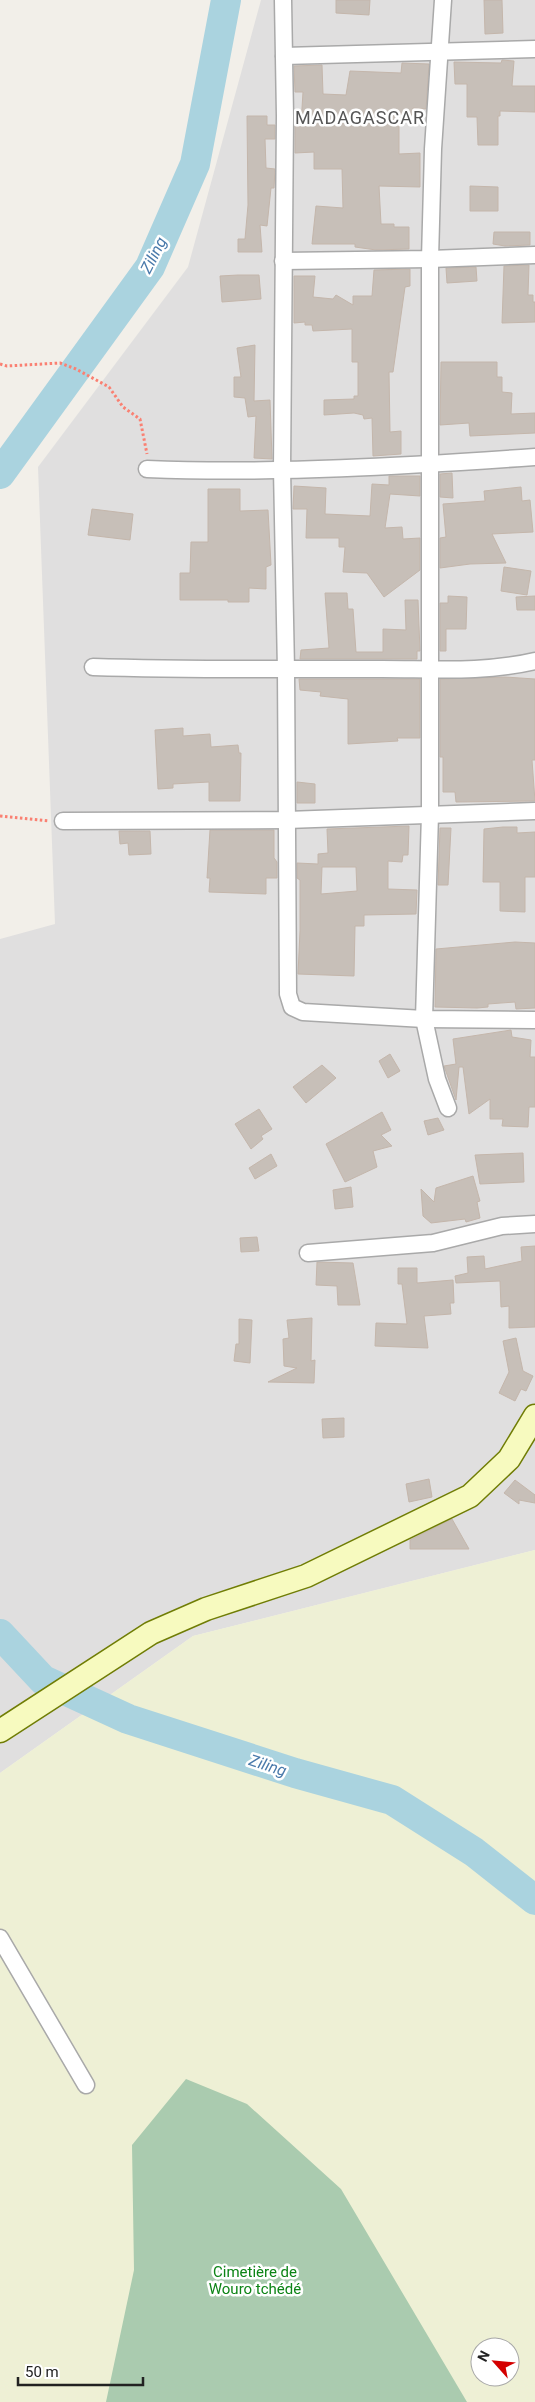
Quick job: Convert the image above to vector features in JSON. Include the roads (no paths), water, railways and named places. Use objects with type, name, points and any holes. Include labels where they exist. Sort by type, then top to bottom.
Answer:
[{"type":"main road","points":[[0,1731],[151,1633],[206,1609],[306,1576],[470,1496],[509,1459],[535,1416]]},
{"type":"street","points":[[283,0],[282,469],[286,670],[288,994],[292,1007],[303,1012],[424,1018],[535,1020]]},
{"type":"street","points":[[443,0],[433,149],[430,259],[431,464],[428,671],[430,814],[424,1018],[437,1079],[448,1108]]},
{"type":"street","points":[[284,56],[535,49]]},
{"type":"street","points":[[283,261],[430,259],[535,254]]},
{"type":"street","points":[[147,469],[282,469],[431,464],[535,457]]},
{"type":"street","points":[[92,667],[286,670],[372,668],[428,671],[514,666],[535,661]]},
{"type":"street","points":[[62,822],[287,820],[535,811]]},
{"type":"street","points":[[308,1253],[433,1242],[502,1226],[535,1224]]},
{"type":"street","points":[[0,1938],[86,2085]]},
{"type":"waterway","name":"Ziling","points":[[0,474],[150,267],[195,164],[226,0]]},
{"type":"waterway","name":"Ziling","points":[[0,1634],[43,1680],[128,1719],[295,1773],[392,1800],[474,1852],[535,1900]]},
{"type":"district","name":"MADAGASCAR","points":[[360,118]]},
{"type":"park label","name":"Cimetière de Wouro tchédé","points":[[255,2280]]}]
